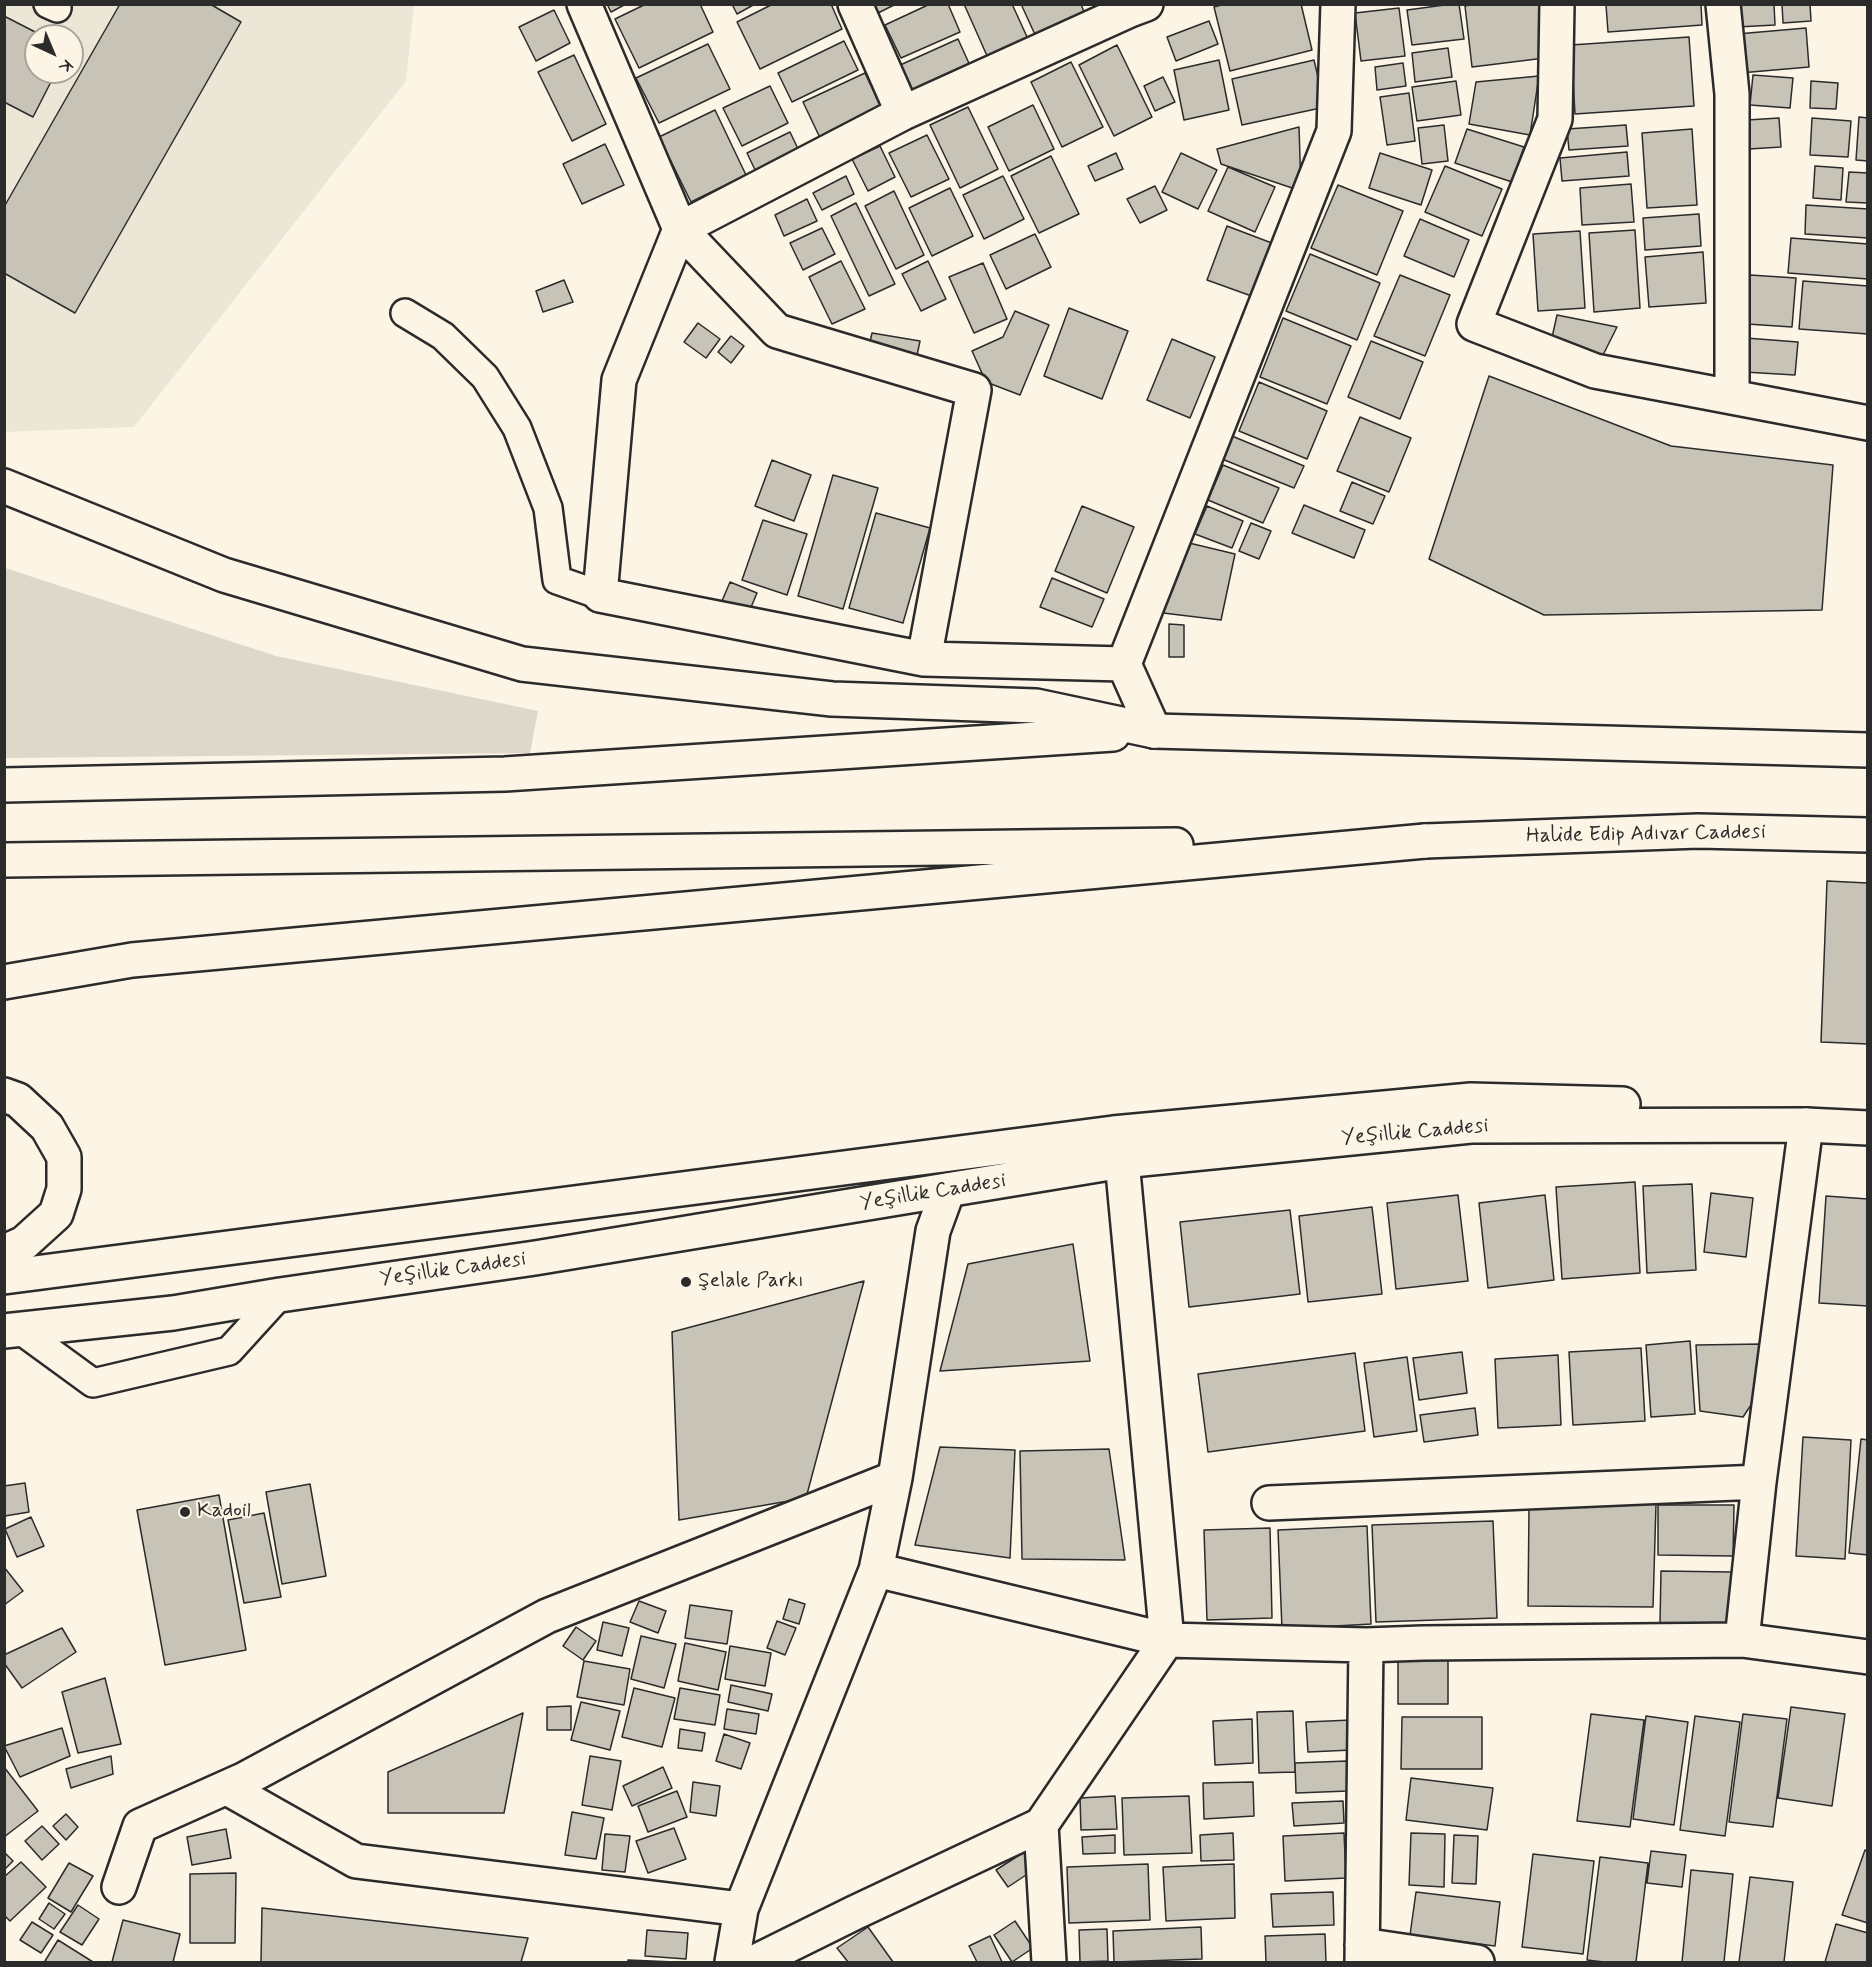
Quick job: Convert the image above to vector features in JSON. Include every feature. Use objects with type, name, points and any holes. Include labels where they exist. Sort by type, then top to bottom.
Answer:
[{"type":"main road","points":[[584,4],[680,229],[777,331],[974,390],[924,659]]},
{"type":"main road","points":[[855,4],[903,113]]},
{"type":"main road","points":[[1154,731],[1124,664],[1334,131],[1338,4]]},
{"type":"main road","points":[[1557,4],[1555,119],[1474,324],[1595,371],[1868,423]]},
{"type":"main road","points":[[1723,4],[1732,94],[1732,397]]},
{"type":"main road","points":[[1124,664],[924,659],[600,595],[619,380],[680,229],[903,113],[1135,6]]},
{"type":"main road","points":[[4,486],[224,575],[522,664],[832,699],[1036,706],[1154,731]]},
{"type":"main road","points":[[4,785],[506,774],[1154,731],[1868,750]]},
{"type":"main road","name":"Halide Edip Adıvar Caddesi","points":[[1425,841],[1698,831],[1868,835]]},
{"type":"main road","points":[[4,860],[1425,841]]},
{"type":"main road","points":[[4,982],[132,960],[1425,841]]},
{"type":"main road","points":[[4,1095],[18,1100],[47,1127],[64,1157],[64,1189],[56,1214],[24,1243],[4,1252]]},
{"type":"main road","name":"Yeşillik Caddesi","points":[[4,1277],[1113,1133],[1459,1101],[1815,1108],[1868,1112]]},
{"type":"main road","points":[[1743,1640],[1759,1482],[1806,1125]]},
{"type":"main road","name":"Yeşillik Caddesi","points":[[12,1330],[174,1313],[280,1295],[535,1258],[1122,1161],[1471,1126],[1806,1125],[1868,1128]]},
{"type":"main road","points":[[755,1962],[1041,1825],[1167,1640],[1122,1161]]},
{"type":"main road","points":[[732,1962],[741,1909],[876,1569],[895,1478],[933,1231],[948,1190]]},
{"type":"main road","points":[[119,1887],[140,1826],[227,1788],[547,1616],[895,1478]]},
{"type":"main road","points":[[1269,1503],[1759,1482]]},
{"type":"main road","points":[[876,1569],[1167,1640],[1366,1645],[1435,1642],[1743,1640],[1868,1657]]},
{"type":"main road","points":[[1366,1645],[1362,1954],[1477,1962]]},
{"type":"main road","points":[[227,1788],[356,1861],[741,1909]]},
{"type":"main road","points":[[1041,1825],[1049,1962]]},
{"type":"lane","points":[[405,313],[443,336],[485,377],[517,428],[548,508],[557,580],[600,595]]},
{"type":"lane","points":[[12,1330],[93,1383],[229,1351],[280,1295]]},
{"type":"shaded area","points":[[4,5],[414,5],[406,81],[134,427],[5,432]]},
{"type":"shaded area","points":[[5,568],[276,656],[538,711],[530,753],[5,758]]},
{"type":"building","points":[[120,4],[210,4],[241,22],[75,313],[4,273],[4,207],[74,84],[84,84],[84,67]]},
{"type":"building","points":[[607,4],[626,4],[611,12]]},
{"type":"building","points":[[646,4],[700,4],[713,32],[639,68],[615,19]]},
{"type":"building","points":[[732,4],[755,4],[737,14]]},
{"type":"building","points":[[773,4],[831,4],[842,29],[760,69],[737,22]]},
{"type":"building","points":[[874,4],[896,4],[878,13]]},
{"type":"building","points":[[930,4],[948,4],[960,32],[901,58],[885,25]]},
{"type":"building","points":[[964,4],[1012,4],[1028,39],[988,58]]},
{"type":"building","points":[[1021,4],[1081,4],[1086,17],[1037,39]]},
{"type":"building","points":[[1225,4],[1301,4],[1312,50],[1230,71],[1214,7]]},
{"type":"building","points":[[1459,4],[1464,39],[1412,45],[1407,10]]},
{"type":"building","points":[[1539,4],[1545,58],[1472,67],[1465,6]]},
{"type":"building","points":[[1701,4],[1702,25],[1608,32],[1606,5]]},
{"type":"building","points":[[1736,4],[1774,4],[1775,25],[1737,27]]},
{"type":"building","points":[[1782,4],[1810,4],[1811,21],[1783,23]]},
{"type":"building","points":[[1399,8],[1405,56],[1361,61],[1355,13]]},
{"type":"building","points":[[554,10],[570,43],[536,61],[519,27]]},
{"type":"building","points":[[4,16],[24,26],[24,84],[50,84],[33,117],[4,102]]},
{"type":"building","points":[[1209,21],[1218,44],[1176,61],[1167,37]]},
{"type":"building","points":[[1806,28],[1809,67],[1740,73],[1737,34]]},
{"type":"building","points":[[1689,37],[1694,106],[1575,114],[1571,45]]},
{"type":"building","points":[[958,39],[972,70],[912,98],[898,66]]},
{"type":"building","points":[[844,41],[858,70],[792,102],[778,73]]},
{"type":"building","points":[[708,44],[730,89],[659,123],[636,78]]},
{"type":"building","points":[[1117,45],[1152,117],[1114,136],[1079,65]]},
{"type":"building","points":[[1448,48],[1452,77],[1415,82],[1412,53]]},
{"type":"building","points":[[574,55],[606,124],[572,141],[538,72]]},
{"type":"building","points":[[1219,60],[1229,110],[1184,120],[1174,70]]},
{"type":"building","points":[[1314,60],[1325,107],[1242,125],[1232,79]]},
{"type":"building","points":[[1071,62],[1103,127],[1062,147],[1031,82]]},
{"type":"building","points":[[1403,63],[1406,86],[1377,90],[1375,67]]},
{"type":"building","points":[[865,73],[884,113],[822,142],[803,102]]},
{"type":"building","points":[[1753,75],[1793,78],[1790,108],[1750,105]]},
{"type":"building","points":[[1539,76],[1530,135],[1469,124],[1476,82]]},
{"type":"building","points":[[1163,77],[1175,102],[1155,111],[1144,86]]},
{"type":"building","points":[[1456,81],[1461,115],[1417,121],[1412,87]]},
{"type":"building","points":[[1811,81],[1838,83],[1836,109],[1810,108]]},
{"type":"building","points":[[770,86],[788,123],[742,146],[723,108]]},
{"type":"building","points":[[1409,93],[1415,141],[1387,145],[1380,97]]},
{"type":"building","points":[[1033,105],[1054,149],[1009,171],[988,127]]},
{"type":"building","points":[[968,107],[998,169],[960,188],[930,125]]},
{"type":"building","points":[[715,110],[746,175],[691,202],[659,137]]},
{"type":"building","points":[[1859,117],[1868,118],[1868,161],[1856,160]]},
{"type":"building","points":[[1779,118],[1781,147],[1749,149],[1747,120]]},
{"type":"building","points":[[1812,118],[1851,121],[1848,157],[1810,155]]},
{"type":"building","points":[[1444,125],[1448,161],[1422,164],[1418,128]]},
{"type":"building","points":[[1626,125],[1628,146],[1569,150],[1567,129]]},
{"type":"building","points":[[1299,127],[1301,191],[1221,164],[1217,149]]},
{"type":"building","points":[[1467,129],[1524,147],[1512,182],[1455,163]]},
{"type":"building","points":[[1692,129],[1697,205],[1647,208],[1642,133]]},
{"type":"building","points":[[790,132],[800,153],[757,174],[747,153]]},
{"type":"building","points":[[927,135],[949,179],[911,197],[889,153]]},
{"type":"building","points":[[605,144],[624,185],[582,204],[563,164]]},
{"type":"building","points":[[880,146],[895,177],[868,191],[852,159]]},
{"type":"building","points":[[1627,152],[1629,176],[1562,181],[1560,158]]},
{"type":"building","points":[[1116,153],[1123,169],[1095,181],[1088,166]]},
{"type":"building","points":[[1181,153],[1217,170],[1198,209],[1162,192]]},
{"type":"building","points":[[1380,153],[1432,170],[1421,205],[1369,188]]},
{"type":"building","points":[[1051,156],[1079,214],[1039,233],[1011,176]]},
{"type":"building","points":[[1445,166],[1502,189],[1482,236],[1425,212]]},
{"type":"building","points":[[1815,166],[1843,168],[1841,200],[1813,198]]},
{"type":"building","points":[[1228,167],[1275,187],[1255,232],[1208,211]]},
{"type":"building","points":[[1849,172],[1868,173],[1868,203],[1846,202]]},
{"type":"building","points":[[846,176],[854,194],[822,210],[813,193]]},
{"type":"building","points":[[1003,176],[1024,219],[984,239],[963,195]]},
{"type":"building","points":[[1631,184],[1634,222],[1582,225],[1580,188]]},
{"type":"building","points":[[1338,185],[1403,211],[1377,275],[1311,248]]},
{"type":"building","points":[[1155,186],[1167,210],[1140,223],[1127,199]]},
{"type":"building","points":[[950,188],[973,236],[932,256],[909,208]]},
{"type":"building","points":[[894,191],[924,255],[896,269],[865,206]]},
{"type":"building","points":[[807,199],[817,221],[784,236],[775,215]]},
{"type":"building","points":[[856,203],[895,284],[869,296],[831,216]]},
{"type":"building","points":[[1806,205],[1868,209],[1868,238],[1805,234]]},
{"type":"building","points":[[1699,214],[1701,246],[1645,250],[1643,218]]},
{"type":"building","points":[[1420,219],[1469,240],[1454,277],[1404,256]]},
{"type":"building","points":[[1227,226],[1277,245],[1257,298],[1207,280]]},
{"type":"building","points":[[822,228],[835,254],[803,270],[790,243]]},
{"type":"building","points":[[1635,230],[1640,308],[1594,312],[1589,233]]},
{"type":"building","points":[[1580,231],[1585,308],[1538,311],[1533,234]]},
{"type":"building","points":[[1035,234],[1051,267],[1006,289],[990,255]]},
{"type":"building","points":[[1791,238],[1868,244],[1868,279],[1788,273]]},
{"type":"building","points":[[1703,252],[1706,303],[1649,307],[1645,257]]},
{"type":"building","points":[[1310,254],[1380,283],[1357,340],[1286,311]]},
{"type":"building","points":[[841,261],[865,309],[832,324],[809,277]]},
{"type":"building","points":[[928,261],[946,299],[921,311],[902,274]]},
{"type":"building","points":[[983,263],[1007,319],[974,333],[949,277]]},
{"type":"building","points":[[1400,275],[1450,295],[1425,356],[1374,336]]},
{"type":"building","points":[[1750,275],[1796,278],[1792,327],[1747,324]]},
{"type":"building","points":[[564,280],[573,302],[543,312],[536,291]]},
{"type":"building","points":[[1803,281],[1868,286],[1868,334],[1799,329]]},
{"type":"building","points":[[1069,308],[1128,331],[1102,399],[1044,376]]},
{"type":"building","points":[[1015,311],[1049,325],[1020,395],[986,382],[972,351],[1003,337]]},
{"type":"building","points":[[1557,315],[1617,327],[1600,361],[1551,342]]},
{"type":"building","points":[[1283,318],[1351,346],[1327,404],[1260,377]]},
{"type":"building","points":[[698,323],[720,339],[706,358],[684,342]]},
{"type":"building","points":[[872,333],[920,341],[916,360],[868,351]]},
{"type":"building","points":[[731,336],[744,346],[731,363],[718,352]]},
{"type":"building","points":[[1746,338],[1798,342],[1795,375],[1744,372]]},
{"type":"building","points":[[1172,339],[1215,357],[1190,418],[1147,400]]},
{"type":"building","points":[[1371,341],[1423,362],[1400,419],[1348,397]]},
{"type":"building","points":[[1489,376],[1671,446],[1833,465],[1822,610],[1544,615],[1429,559]]},
{"type":"building","points":[[1259,382],[1327,411],[1307,459],[1239,431]]},
{"type":"building","points":[[1360,417],[1411,438],[1389,492],[1337,471]]},
{"type":"building","points":[[1232,436],[1304,466],[1294,488],[1222,459]]},
{"type":"building","points":[[772,460],[811,475],[794,521],[755,506]]},
{"type":"building","points":[[1223,465],[1279,488],[1263,523],[1208,500]]},
{"type":"building","points":[[833,475],[878,488],[843,609],[798,596]]},
{"type":"building","points":[[1352,482],[1385,496],[1373,524],[1340,511]]},
{"type":"building","points":[[1304,505],[1365,530],[1354,558],[1292,533]]},
{"type":"building","points":[[1082,506],[1134,527],[1107,593],[1055,571]]},
{"type":"building","points":[[1207,506],[1243,521],[1232,548],[1195,534]]},
{"type":"building","points":[[876,513],[930,528],[903,623],[849,608]]},
{"type":"building","points":[[763,520],[807,534],[787,595],[742,580]]},
{"type":"building","points":[[1251,523],[1271,531],[1259,559],[1239,551]]},
{"type":"building","points":[[1185,542],[1235,554],[1221,620],[1155,612]]},
{"type":"building","points":[[1052,578],[1104,599],[1092,627],[1040,607]]},
{"type":"building","points":[[730,582],[757,593],[749,612],[722,601]]},
{"type":"building","points":[[1169,624],[1184,625],[1184,657],[1169,657]]},
{"type":"building","points":[[1827,881],[1868,883],[1868,1044],[1821,1042]]},
{"type":"building","points":[[1635,1182],[1640,1273],[1562,1279],[1556,1187]]},
{"type":"building","points":[[1692,1184],[1696,1270],[1647,1273],[1643,1186]]},
{"type":"building","points":[[1711,1193],[1753,1198],[1746,1257],[1704,1252]]},
{"type":"building","points":[[1458,1195],[1468,1281],[1396,1289],[1387,1203]]},
{"type":"building","points":[[1545,1195],[1554,1280],[1488,1288],[1479,1203]]},
{"type":"building","points":[[1826,1196],[1868,1199],[1868,1306],[1819,1303]]},
{"type":"building","points":[[1372,1207],[1382,1294],[1308,1302],[1299,1216]]},
{"type":"building","points":[[1290,1210],[1300,1294],[1189,1307],[1180,1222]]},
{"type":"building","points":[[1073,1244],[1090,1361],[940,1371],[968,1264]]},
{"type":"building","points":[[864,1281],[806,1498],[679,1520],[672,1332]]},
{"type":"building","points":[[1690,1341],[1695,1414],[1651,1417],[1646,1345]]},
{"type":"building","points":[[1762,1344],[1755,1399],[1743,1417],[1700,1411],[1696,1345]]},
{"type":"building","points":[[1641,1348],[1645,1421],[1573,1425],[1569,1352]]},
{"type":"building","points":[[1462,1352],[1467,1393],[1419,1400],[1413,1358]]},
{"type":"building","points":[[1355,1353],[1365,1431],[1208,1452],[1198,1374]]},
{"type":"building","points":[[1558,1355],[1561,1425],[1498,1428],[1495,1359]]},
{"type":"building","points":[[1407,1357],[1417,1431],[1374,1437],[1364,1363]]},
{"type":"building","points":[[1475,1408],[1478,1435],[1424,1442],[1420,1415]]},
{"type":"building","points":[[1803,1437],[1851,1440],[1845,1559],[1796,1556]]},
{"type":"building","points":[[1861,1439],[1868,1440],[1868,1555],[1849,1553]]},
{"type":"building","points":[[940,1447],[1015,1450],[1010,1558],[915,1545]]},
{"type":"building","points":[[1109,1449],[1125,1560],[1022,1559],[1020,1451]]},
{"type":"building","points":[[25,1483],[29,1512],[5,1516],[4,1486]]},
{"type":"building","points":[[310,1484],[326,1576],[282,1584],[266,1492]]},
{"type":"building","points":[[219,1495],[246,1650],[165,1665],[137,1510]]},
{"type":"building","points":[[1656,1504],[1653,1607],[1528,1606],[1529,1508]]},
{"type":"building","points":[[1658,1505],[1734,1505],[1733,1556],[1658,1555]]},
{"type":"building","points":[[264,1513],[281,1597],[244,1603],[228,1520]]},
{"type":"building","points":[[31,1517],[44,1546],[17,1557],[5,1529]]},
{"type":"building","points":[[1493,1521],[1497,1618],[1376,1622],[1372,1525]]},
{"type":"building","points":[[1367,1526],[1371,1624],[1282,1629],[1278,1530]]},
{"type":"building","points":[[1270,1528],[1272,1618],[1207,1620],[1204,1530]]},
{"type":"building","points":[[4,1567],[23,1591],[4,1605]]},
{"type":"building","points":[[1661,1571],[1732,1572],[1731,1624],[1660,1623]]},
{"type":"building","points":[[789,1599],[805,1604],[799,1624],[783,1619]]},
{"type":"building","points":[[639,1601],[666,1611],[658,1633],[630,1622]]},
{"type":"building","points":[[690,1605],[732,1611],[727,1644],[685,1638]]},
{"type":"building","points":[[777,1621],[796,1628],[785,1655],[767,1648]]},
{"type":"building","points":[[603,1622],[629,1628],[622,1656],[597,1650]]},
{"type":"building","points":[[576,1627],[596,1641],[583,1660],[563,1646]]},
{"type":"building","points":[[62,1628],[76,1652],[22,1688],[4,1663],[4,1655]]},
{"type":"building","points":[[641,1636],[676,1644],[664,1688],[631,1679]]},
{"type":"building","points":[[685,1643],[726,1652],[718,1690],[678,1681]]},
{"type":"building","points":[[730,1646],[771,1653],[765,1686],[725,1679]]},
{"type":"building","points":[[1448,1660],[1448,1704],[1398,1704],[1398,1661]]},
{"type":"building","points":[[584,1661],[630,1669],[624,1705],[577,1697]]},
{"type":"building","points":[[105,1678],[121,1744],[78,1753],[62,1692]]},
{"type":"building","points":[[731,1685],[772,1694],[768,1711],[728,1702]]},
{"type":"building","points":[[634,1688],[675,1698],[662,1747],[622,1737]]},
{"type":"building","points":[[680,1688],[720,1695],[715,1725],[674,1719]]},
{"type":"building","points":[[581,1702],[620,1711],[610,1750],[571,1740]]},
{"type":"building","points":[[571,1706],[571,1730],[547,1730],[547,1707]]},
{"type":"building","points":[[1791,1707],[1845,1714],[1832,1806],[1778,1798]]},
{"type":"building","points":[[727,1709],[759,1714],[756,1734],[724,1729]]},
{"type":"building","points":[[1293,1711],[1295,1772],[1259,1773],[1257,1712]]},
{"type":"building","points":[[523,1713],[504,1813],[388,1813],[388,1772]]},
{"type":"building","points":[[1591,1714],[1644,1720],[1630,1827],[1577,1821]]},
{"type":"building","points":[[1743,1714],[1787,1719],[1773,1827],[1729,1822]]},
{"type":"building","points":[[1646,1716],[1688,1722],[1674,1825],[1633,1819]]},
{"type":"building","points":[[1695,1716],[1740,1722],[1725,1836],[1680,1830]]},
{"type":"building","points":[[1402,1717],[1482,1717],[1482,1769],[1401,1769]]},
{"type":"building","points":[[1252,1719],[1253,1763],[1215,1765],[1213,1721]]},
{"type":"building","points":[[1351,1720],[1352,1750],[1308,1752],[1306,1722]]},
{"type":"building","points":[[62,1728],[70,1756],[20,1777],[4,1746]]},
{"type":"building","points":[[680,1729],[705,1733],[702,1751],[678,1748]]},
{"type":"building","points":[[724,1734],[750,1743],[741,1769],[716,1761]]},
{"type":"building","points":[[111,1756],[113,1774],[71,1788],[66,1769]]},
{"type":"building","points":[[590,1756],[621,1761],[612,1810],[582,1805]]},
{"type":"building","points":[[1347,1761],[1348,1791],[1296,1793],[1295,1763]]},
{"type":"building","points":[[4,1767],[38,1811],[4,1837]]},
{"type":"building","points":[[663,1767],[672,1788],[632,1806],[623,1786]]},
{"type":"building","points":[[1411,1778],[1493,1788],[1487,1830],[1406,1820]]},
{"type":"building","points":[[693,1782],[720,1786],[716,1816],[690,1812]]},
{"type":"building","points":[[1253,1782],[1254,1816],[1204,1819],[1203,1783]]},
{"type":"building","points":[[677,1791],[687,1817],[648,1832],[638,1806]]},
{"type":"building","points":[[1115,1796],[1117,1829],[1081,1830],[1080,1798]]},
{"type":"building","points":[[1189,1796],[1192,1853],[1124,1855],[1122,1798]]},
{"type":"building","points":[[1343,1801],[1344,1823],[1294,1826],[1292,1803]]},
{"type":"building","points":[[572,1812],[604,1818],[596,1859],[565,1855]]},
{"type":"building","points":[[66,1814],[78,1827],[66,1840],[53,1826]]},
{"type":"building","points":[[42,1826],[59,1844],[42,1860],[25,1841]]},
{"type":"building","points":[[674,1828],[686,1859],[648,1873],[636,1841]]},
{"type":"building","points":[[226,1829],[231,1858],[192,1865],[187,1837]]},
{"type":"building","points":[[1233,1833],[1234,1860],[1201,1861],[1200,1835]]},
{"type":"building","points":[[1344,1833],[1346,1878],[1285,1881],[1283,1836]]},
{"type":"building","points":[[1411,1833],[1445,1834],[1444,1887],[1409,1885]]},
{"type":"building","points":[[605,1834],[630,1836],[625,1872],[602,1870]]},
{"type":"building","points":[[1115,1835],[1115,1853],[1083,1854],[1082,1837]]},
{"type":"building","points":[[1454,1835],[1478,1836],[1476,1884],[1452,1883]]},
{"type":"building","points":[[1865,1850],[1868,1851],[1868,1923],[1842,1915]]},
{"type":"building","points":[[1651,1851],[1686,1855],[1682,1887],[1647,1883]]},
{"type":"building","points":[[4,1852],[13,1861],[4,1870]]},
{"type":"building","points":[[1024,1852],[1035,1869],[1008,1887],[996,1870]]},
{"type":"building","points":[[1533,1854],[1594,1861],[1583,1954],[1522,1947]]},
{"type":"building","points":[[1600,1857],[1648,1863],[1636,1962],[1587,1960]]},
{"type":"building","points":[[21,1862],[46,1887],[10,1921],[4,1915],[4,1877]]},
{"type":"building","points":[[69,1863],[93,1876],[71,1912],[48,1898]]},
{"type":"building","points":[[1148,1864],[1150,1920],[1069,1923],[1067,1867]]},
{"type":"building","points":[[1234,1864],[1235,1918],[1166,1921],[1163,1867]]},
{"type":"building","points":[[1691,1870],[1733,1874],[1724,1962],[1682,1962]]},
{"type":"building","points":[[236,1873],[235,1943],[190,1943],[190,1874]]},
{"type":"building","points":[[1750,1877],[1793,1882],[1784,1962],[1739,1962]]},
{"type":"building","points":[[1333,1892],[1334,1925],[1273,1927],[1271,1894]]},
{"type":"building","points":[[1416,1892],[1500,1902],[1495,1946],[1410,1935]]},
{"type":"building","points":[[49,1903],[65,1914],[54,1929],[39,1919]]},
{"type":"building","points":[[78,1905],[99,1919],[82,1945],[60,1932]]},
{"type":"building","points":[[262,1908],[528,1938],[521,1962],[261,1962]]},
{"type":"building","points":[[123,1920],[180,1934],[173,1962],[112,1962]]},
{"type":"building","points":[[1015,1921],[1033,1948],[1012,1962],[994,1935]]},
{"type":"building","points":[[32,1922],[53,1935],[41,1953],[20,1940]]},
{"type":"building","points":[[1836,1924],[1868,1933],[1868,1962],[1825,1962]]},
{"type":"building","points":[[868,1927],[893,1962],[848,1962],[837,1948]]},
{"type":"building","points":[[1201,1927],[1202,1959],[1114,1962],[1113,1931]]},
{"type":"building","points":[[1107,1929],[1108,1961],[1080,1962],[1079,1930]]},
{"type":"building","points":[[647,1930],[688,1933],[686,1959],[645,1956]]},
{"type":"building","points":[[1325,1934],[1326,1962],[1266,1962],[1265,1936]]},
{"type":"building","points":[[990,1936],[1002,1962],[977,1962],[969,1946]]},
{"type":"building","points":[[58,1940],[93,1962],[45,1961]]},
{"type":"building","points":[[628,1960],[675,1962],[628,1962]]},
{"type":"place","name":"Şelale Parkı","points":[[686,1282]]},
{"type":"place","name":"Kadoil","points":[[185,1512]]}]
